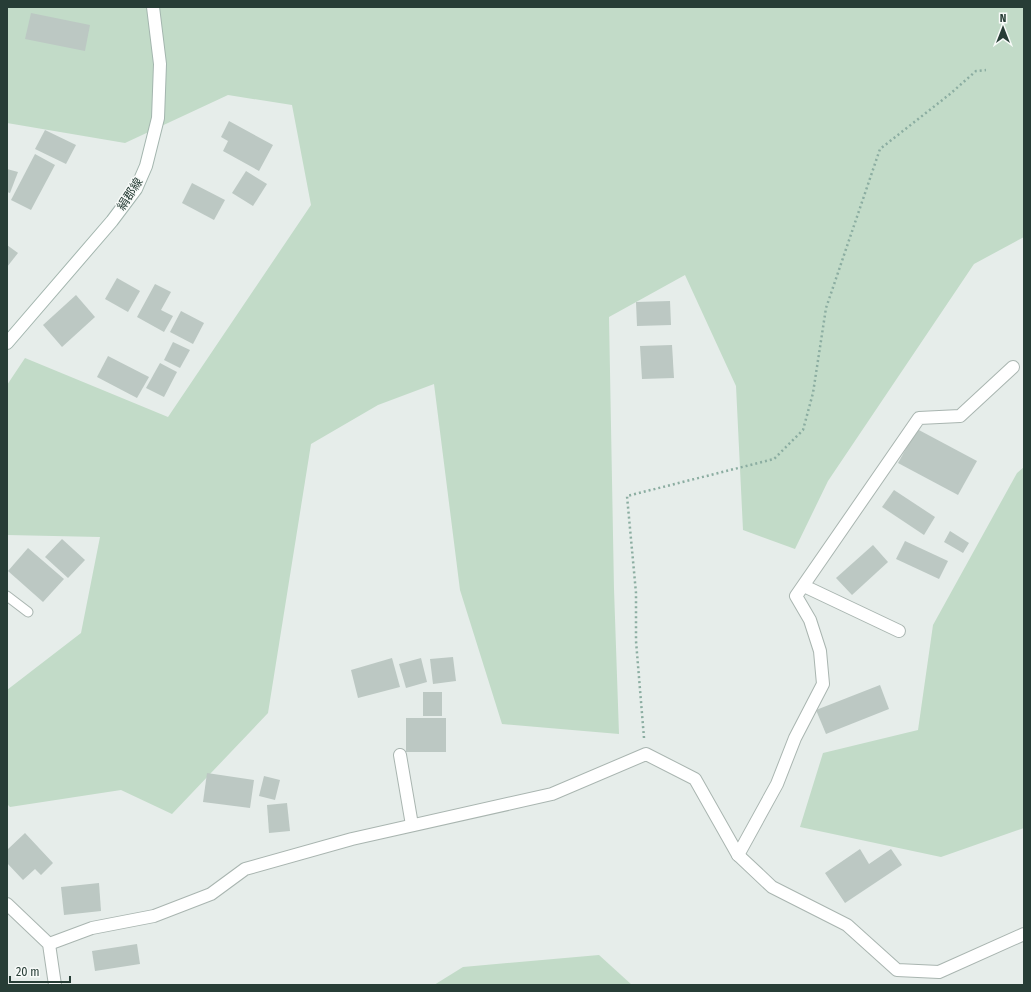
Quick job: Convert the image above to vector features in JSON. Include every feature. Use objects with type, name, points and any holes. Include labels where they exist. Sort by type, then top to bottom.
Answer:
[{"type":"street","name":"絹郡線","points":[[7,343],[112,221],[136,189],[146,166],[158,118],[160,64],[153,7]]},
{"type":"street","points":[[738,855],[777,784],[795,738],[823,684],[820,651],[810,620],[796,596],[919,418],[960,416],[1013,367]]},
{"type":"street","points":[[804,586],[899,631]]},
{"type":"street","points":[[49,944],[92,928],[154,916],[211,894],[245,869],[352,839],[552,794],[646,754],[695,779],[738,855],[772,887],[847,925],[897,970],[939,972],[1024,934]]},
{"type":"street","points":[[400,755],[412,825]]},
{"type":"street","points":[[7,904],[49,944],[55,985]]},
{"type":"lane","points":[[7,596],[28,612]]},
{"type":"path","points":[[646,754],[636,640],[636,593],[627,496],[774,459],[803,430],[813,393],[826,308],[880,149],[950,94],[976,71],[986,70]]},
{"type":"green space","points":[[7,7],[1024,7],[1024,237],[974,264],[828,481],[795,549],[743,530],[736,386],[685,275],[609,317],[614,589],[619,734],[502,724],[460,590],[434,384],[378,405],[311,444],[268,713],[172,814],[121,790],[10,807],[7,804],[7,690],[81,633],[100,537],[7,535],[7,385],[25,358],[168,417],[311,205],[292,105],[228,95],[125,143],[7,123]]},
{"type":"green space","points":[[1024,467],[1024,828],[941,857],[800,827],[823,753],[918,730],[933,625],[1017,473]]},
{"type":"green space","points":[[599,955],[632,985],[434,985],[463,967]]},
{"type":"building","points":[[31,13],[90,25],[85,51],[25,39]]},
{"type":"building","points":[[229,121],[273,145],[259,171],[223,151],[228,141],[221,137]]},
{"type":"building","points":[[45,130],[76,145],[66,164],[35,149]]},
{"type":"building","points":[[35,154],[55,165],[31,210],[11,200]]},
{"type":"building","points":[[7,169],[18,172],[10,193],[7,192]]},
{"type":"building","points":[[246,171],[267,184],[253,206],[232,193]]},
{"type":"building","points":[[192,183],[225,200],[214,220],[182,203]]},
{"type":"building","points":[[7,245],[18,253],[7,267]]},
{"type":"building","points":[[117,278],[140,291],[128,312],[105,299]]},
{"type":"building","points":[[155,284],[171,292],[161,310],[173,316],[164,332],[137,317]]},
{"type":"building","points":[[76,295],[95,317],[62,347],[43,325]]},
{"type":"building","points":[[670,301],[671,325],[637,326],[636,302]]},
{"type":"building","points":[[181,311],[204,323],[193,344],[170,332]]},
{"type":"building","points":[[173,342],[190,350],[180,368],[164,360]]},
{"type":"building","points":[[672,345],[674,378],[642,379],[640,346]]},
{"type":"building","points":[[108,356],[149,377],[137,398],[97,377]]},
{"type":"building","points":[[160,363],[177,372],[164,397],[146,388]]},
{"type":"building","points":[[917,429],[977,461],[958,495],[898,463]]},
{"type":"building","points":[[894,490],[935,517],[924,535],[882,507]]},
{"type":"building","points":[[950,531],[969,543],[963,553],[944,542]]},
{"type":"building","points":[[62,539],[85,560],[68,578],[45,557]]},
{"type":"building","points":[[905,541],[948,561],[939,579],[896,559]]},
{"type":"building","points":[[873,545],[888,562],[852,595],[836,578]]},
{"type":"building","points":[[28,548],[64,579],[43,602],[8,571]]},
{"type":"building","points":[[453,657],[456,681],[433,684],[430,659]]},
{"type":"building","points":[[392,658],[400,687],[358,698],[351,670]]},
{"type":"building","points":[[421,658],[427,682],[406,688],[399,664]]},
{"type":"building","points":[[880,685],[889,709],[826,734],[816,710]]},
{"type":"building","points":[[423,692],[442,692],[442,716],[423,716]]},
{"type":"building","points":[[406,718],[446,718],[446,752],[406,752]]},
{"type":"building","points":[[207,773],[254,780],[250,808],[203,802]]},
{"type":"building","points":[[264,776],[280,780],[275,800],[259,796]]},
{"type":"building","points":[[287,803],[290,831],[269,833],[267,805]]},
{"type":"building","points":[[25,833],[53,863],[41,875],[35,869],[23,880],[7,863],[7,850]]},
{"type":"building","points":[[860,849],[869,864],[891,849],[902,865],[845,903],[825,873]]},
{"type":"building","points":[[99,883],[101,911],[64,915],[61,887]]},
{"type":"building","points":[[137,944],[140,964],[95,971],[92,951]]}]
